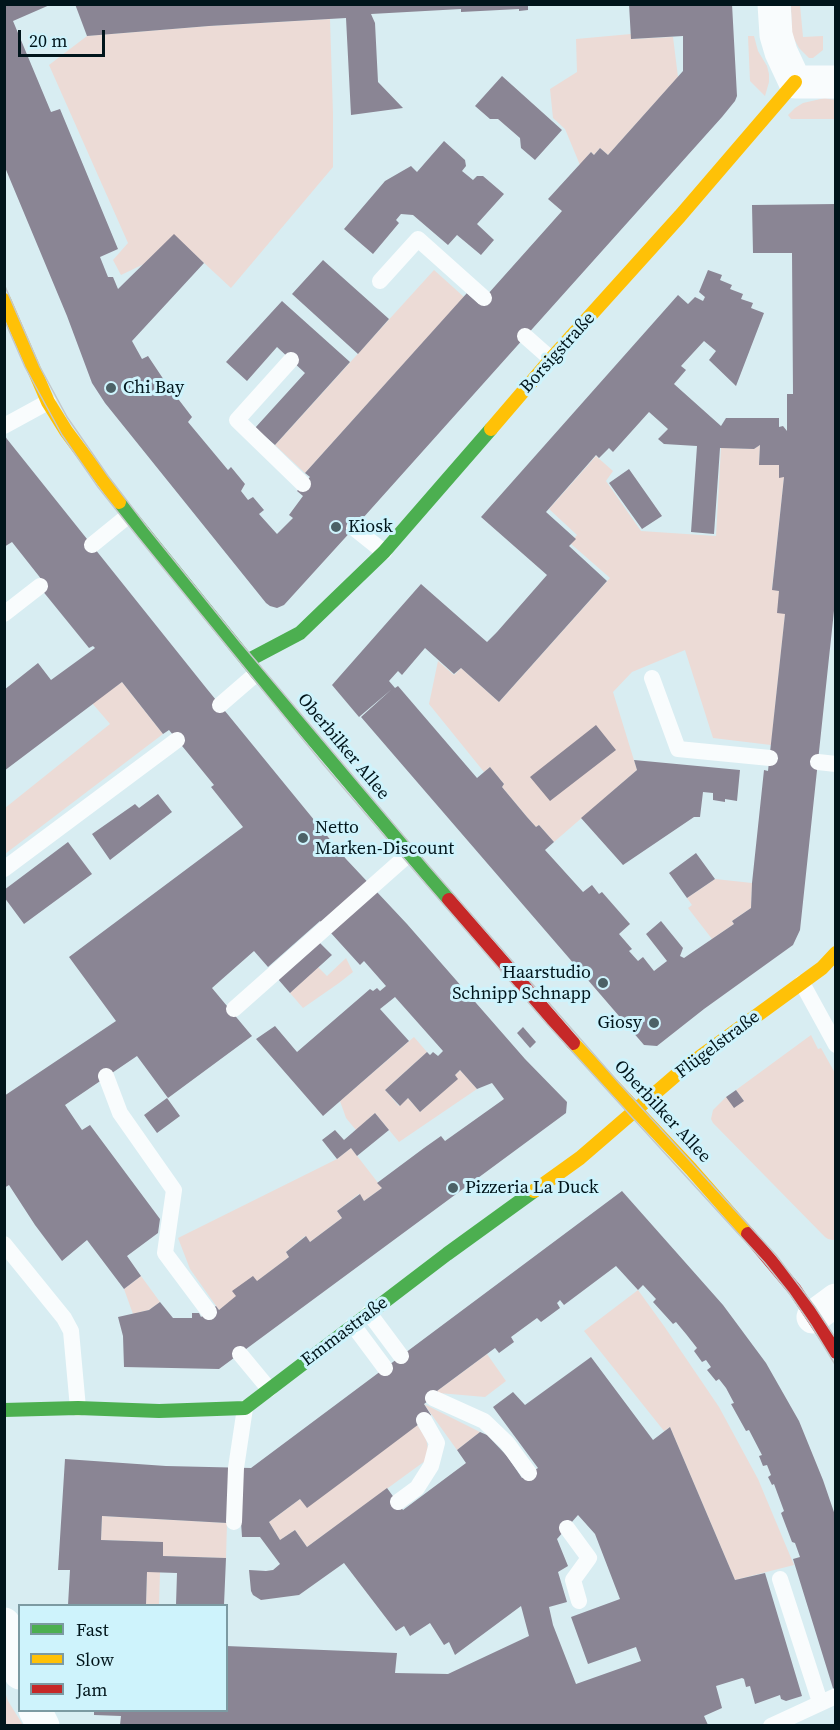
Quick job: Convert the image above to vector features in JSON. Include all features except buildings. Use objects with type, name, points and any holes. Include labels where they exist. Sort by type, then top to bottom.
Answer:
[{"type":"street","points":[[774,4],[776,36],[795,82],[836,82]]},
{"type":"street","name":"Borsigstraße","points":[[252,668],[300,633],[384,552],[795,82]]},
{"type":"street","name":"Oberbilker Allee","points":[[4,300],[48,402],[66,431],[129,515],[252,668],[583,1054],[691,1169],[767,1255],[824,1309],[836,1352]]},
{"type":"street","name":"Flügelstraße","points":[[636,1110],[682,1070],[822,968],[836,952]]},
{"type":"street","name":"Emmastraße","points":[[245,1408],[447,1254],[580,1158],[636,1110]]},
{"type":"street","points":[[4,1410],[78,1408],[159,1412],[245,1408]]},
{"type":"street","points":[[4,1624],[18,1667]]},
{"type":"street","points":[[36,1712],[44,1725]]},
{"type":"lane","points":[[380,281],[418,239],[484,298]]},
{"type":"lane","points":[[525,336],[551,359]]},
{"type":"lane","points":[[291,360],[237,420],[303,484]]},
{"type":"lane","points":[[4,426],[48,402]]},
{"type":"lane","points":[[92,545],[129,515]]},
{"type":"lane","points":[[354,528],[384,552]]},
{"type":"lane","points":[[4,614],[39,586]]},
{"type":"lane","points":[[220,705],[252,668]]},
{"type":"lane","points":[[652,678],[678,749],[770,758]]},
{"type":"lane","points":[[4,869],[177,740]]},
{"type":"lane","points":[[818,762],[836,764]]},
{"type":"lane","points":[[234,1009],[410,853]]},
{"type":"lane","points":[[802,982],[836,1045]]},
{"type":"lane","points":[[105,1076],[120,1113],[174,1190],[165,1253],[208,1312]]},
{"type":"lane","points":[[4,1244],[64,1318],[71,1331],[78,1408]]},
{"type":"lane","points":[[369,1313],[401,1356]]},
{"type":"lane","points":[[353,1325],[385,1368]]},
{"type":"lane","points":[[240,1354],[269,1389]]},
{"type":"lane","points":[[432,1398],[484,1421],[507,1443],[529,1473]]},
{"type":"lane","points":[[234,1522],[236,1468],[245,1408]]},
{"type":"lane","points":[[398,1502],[417,1488],[431,1466],[437,1443],[424,1420]]},
{"type":"lane","points":[[567,1528],[588,1558],[573,1580],[579,1601]]},
{"type":"lane","points":[[771,1725],[828,1699],[780,1580]]},
{"type":"shaded area","points":[[791,5],[800,5],[803,37],[823,36],[823,50],[813,58],[809,58],[799,48],[794,39]]},
{"type":"shaded area","points":[[330,19],[333,167],[231,288],[174,235],[144,264],[121,275],[113,260],[128,243],[49,65],[87,36]]},
{"type":"shaded area","points":[[631,34],[632,39],[673,37],[678,77],[608,155],[600,148],[594,155],[591,152],[580,165],[565,129],[553,118],[550,89],[577,72],[576,39]]},
{"type":"shaded area","points":[[748,36],[754,36],[758,51],[767,66],[769,82],[765,96],[750,81]]},
{"type":"shaded area","points":[[825,98],[835,100],[835,119],[791,119],[788,115],[803,103]]},
{"type":"shaded area","points":[[434,270],[464,297],[305,473],[275,445]]},
{"type":"shaded area","points":[[760,445],[759,465],[779,465],[779,477],[784,477],[772,589],[779,591],[785,614],[771,745],[713,738],[685,650],[632,672],[613,692],[637,770],[554,842],[539,825],[536,827],[527,817],[502,787],[504,784],[490,767],[484,772],[429,704],[438,661],[454,675],[461,668],[499,702],[610,578],[570,543],[577,535],[549,509],[596,456],[613,471],[606,481],[641,531],[716,536],[721,448],[754,449]]},
{"type":"shaded area","points":[[122,682],[163,734],[5,854],[5,808],[110,724],[92,703]]},
{"type":"shaded area","points":[[715,879],[752,883],[751,908],[732,921],[734,924],[712,939],[688,908],[692,905],[687,898]]},
{"type":"shaded area","points":[[346,958],[353,972],[303,1008],[290,993],[318,967],[327,976]]},
{"type":"shaded area","points":[[811,1035],[835,1073],[835,1239],[833,1240],[825,1237],[711,1119],[713,1110],[726,1097],[744,1101],[736,1090]]},
{"type":"shaded area","points":[[414,1037],[427,1052],[385,1090],[399,1106],[408,1098],[420,1112],[457,1079],[455,1075],[460,1070],[477,1089],[399,1142],[375,1113],[356,1130],[346,1118],[340,1101]]},
{"type":"shaded area","points":[[351,1148],[382,1188],[364,1201],[359,1194],[337,1211],[342,1218],[310,1242],[305,1236],[286,1252],[289,1257],[219,1310],[190,1269],[178,1238],[337,1159]]},
{"type":"shaded area","points":[[141,1276],[160,1302],[149,1310],[133,1314],[124,1289]]},
{"type":"shaded area","points":[[638,1290],[719,1407],[758,1479],[794,1565],[735,1580],[670,1427],[664,1431],[584,1331]]},
{"type":"shaded area","points":[[487,1354],[506,1381],[485,1397],[437,1391]]},
{"type":"shaded area","points":[[424,1404],[480,1432],[457,1450]]},
{"type":"shaded area","points":[[417,1425],[426,1438],[428,1449],[425,1461],[307,1547],[295,1530],[280,1540],[269,1522],[300,1499],[307,1507]]},
{"type":"shaded area","points":[[102,1516],[227,1523],[226,1558],[163,1556],[163,1542],[101,1540]]},
{"type":"shaded area","points":[[147,1572],[160,1572],[159,1604],[146,1604]]},
{"type":"shaded area","points":[[5,1692],[8,1701],[23,1725],[5,1725]]},
{"type":"tram line","points":[[4,284],[40,367],[67,417],[148,528],[240,642],[429,866],[619,1083],[776,1255],[836,1339]]},
{"type":"tram line","points":[[4,319],[25,367],[62,435],[98,487],[323,764],[418,875],[547,1024],[765,1263],[789,1293],[836,1366]]},
{"type":"traffic: fast","points":[[247,661],[300,633],[384,552],[491,429]]},
{"type":"traffic: fast","points":[[119,502],[257,673],[449,900]]},
{"type":"traffic: fast","points":[[4,1410],[78,1408],[159,1411],[245,1408],[447,1254],[534,1191]]},
{"type":"traffic: slow","points":[[491,429],[680,216],[795,82]]},
{"type":"traffic: slow","points":[[4,300],[48,402],[66,431],[119,502]]},
{"type":"traffic: slow","points":[[534,1191],[580,1158],[682,1070],[822,968],[836,953]]},
{"type":"traffic: slow","points":[[573,1043],[691,1169],[748,1234]]},
{"type":"traffic: jam","points":[[449,900],[573,1043]]},
{"type":"traffic: jam","points":[[748,1234],[795,1290],[836,1352]]},
{"type":"place","name":"Chi Bay","points":[[111,388]]},
{"type":"place","name":"Kiosk","points":[[336,527]]},
{"type":"place","name":"Netto Marken-Discount","points":[[303,838]]},
{"type":"place","name":"Haarstudio Schnipp Schnapp","points":[[603,983]]},
{"type":"place","name":"Giosy","points":[[654,1023]]},
{"type":"place","name":"Pizzeria La Duck","points":[[453,1188]]}]
